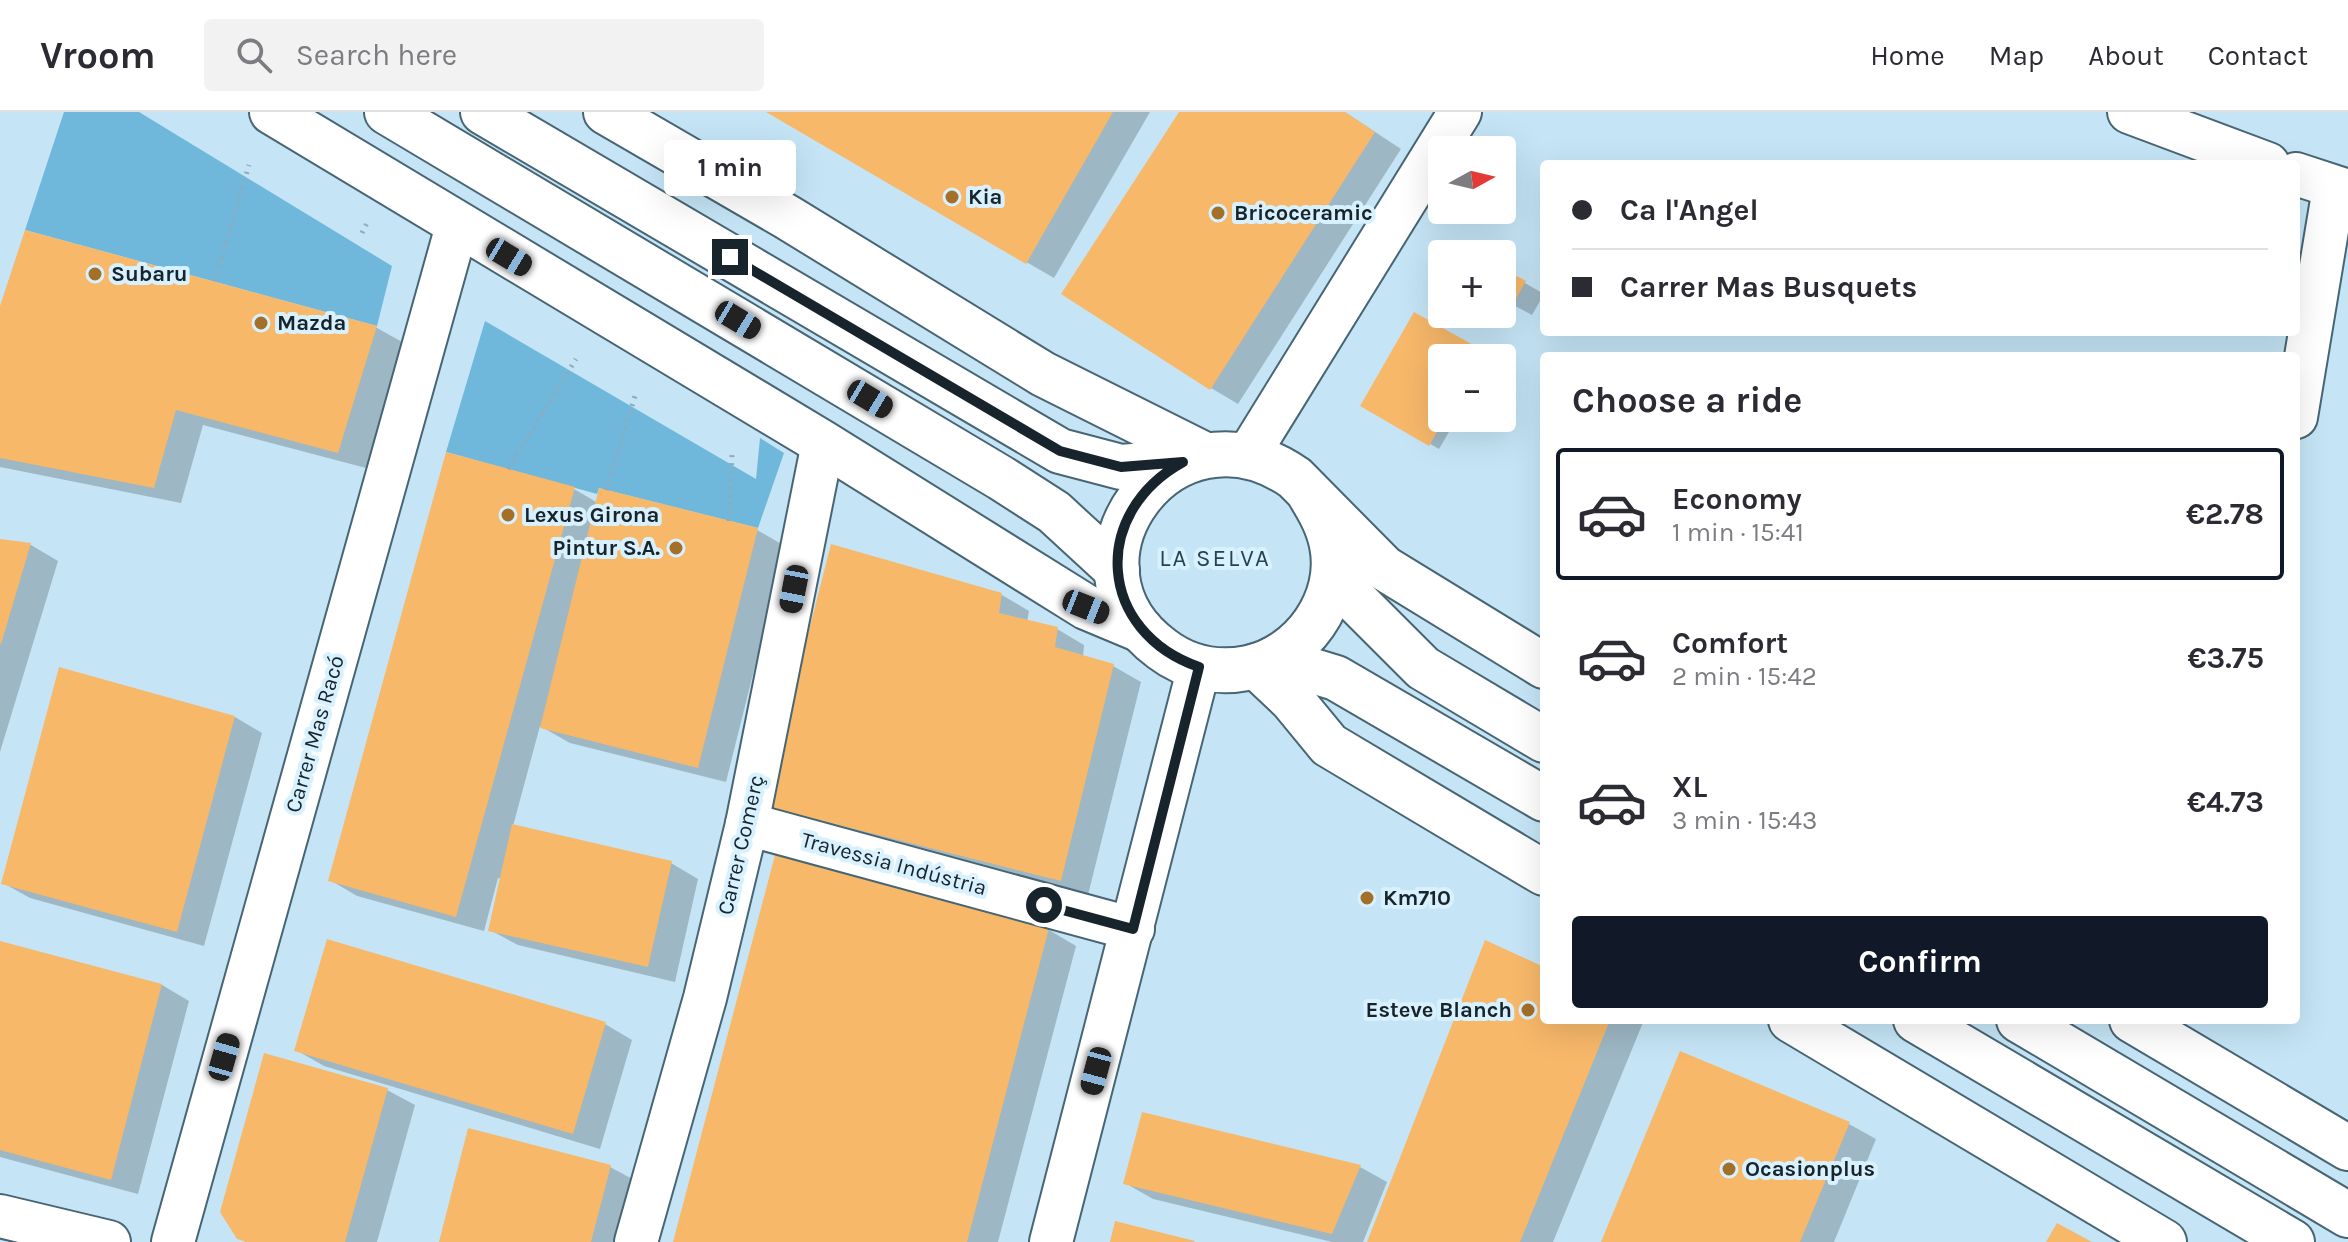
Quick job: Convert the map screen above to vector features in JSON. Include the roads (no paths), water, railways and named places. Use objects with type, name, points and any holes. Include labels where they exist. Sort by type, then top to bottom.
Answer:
[{"type":"main road","points":[[272,112],[457,226],[823,443],[1086,607],[1141,630],[1167,653],[1199,667],[1218,670],[1265,663],[1336,678],[1540,797]]},
{"type":"main road","points":[[387,112],[1001,478],[1054,512],[1117,570]]},
{"type":"main road","points":[[483,112],[1060,451],[1121,467],[1248,455],[1281,468],[1384,568],[1540,664]]},
{"type":"main road","points":[[606,112],[787,217],[1043,374],[1194,459]]},
{"type":"main road","points":[[1141,630],[1125,601],[1117,570],[1123,525],[1133,505],[1163,473],[1194,459]]},
{"type":"main road","points":[[1265,663],[1295,645],[1313,626],[1333,578],[1333,547],[1324,517],[1307,490]]},
{"type":"main road","points":[[1333,578],[1423,668],[1540,738]]},
{"type":"main road","points":[[1265,663],[1329,745],[1540,871]]},
{"type":"main road","points":[[1798,1024],[2164,1242]]},
{"type":"main road","points":[[1923,1024],[2292,1242]]},
{"type":"main road","points":[[2026,1024],[2348,1215]]},
{"type":"main road","points":[[2139,1024],[2348,1148]]},
{"type":"street","points":[[1248,455],[1460,112]]},
{"type":"street","points":[[2129,112],[2257,160]]},
{"type":"street","points":[[2300,386],[2326,184]]},
{"type":"street","name":"Carrer Mas Racó","points":[[173,1242],[457,226]]},
{"type":"street","name":"Carrer Comerç","points":[[636,1242],[705,998],[747,824],[823,443]]},
{"type":"street","points":[[1051,1242],[1199,667]]},
{"type":"street","name":"Travessia Indústria","points":[[747,824],[1133,929]]},
{"type":"street","points":[[0,1216],[109,1242]]},
{"type":"place","name":"Kia","points":[[952,197]]},
{"type":"place","name":"Bricoceramic","points":[[1218,213]]},
{"type":"place","name":"Subaru","points":[[95,274]]},
{"type":"place","name":"Mazda","points":[[261,323]]},
{"type":"place","name":"Lexus Girona","points":[[508,515]]},
{"type":"place","name":"Pintur S.A.","points":[[676,548]]},
{"type":"place","name":"Km710","points":[[1367,898]]},
{"type":"place","name":"Esteve Blanch","points":[[1528,1010]]},
{"type":"place","name":"Ocasionplus","points":[[1729,1169]]},
{"type":"district","name":"LA SELVA","points":[[1215,558]]}]
